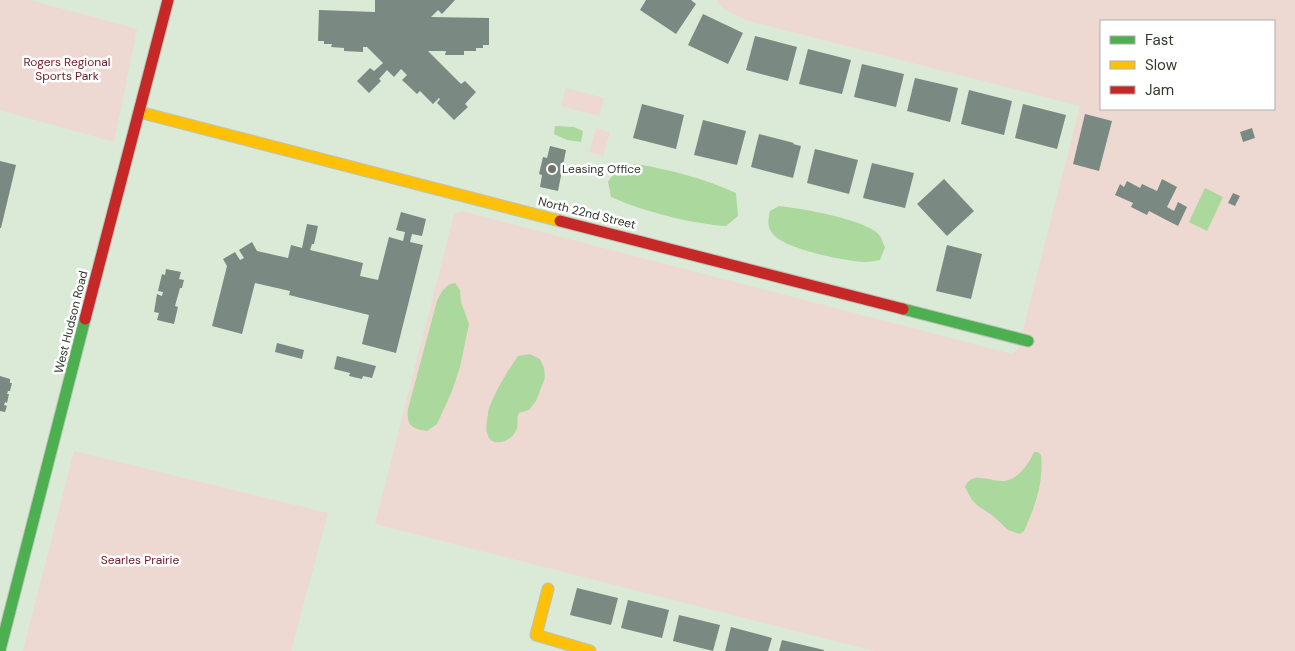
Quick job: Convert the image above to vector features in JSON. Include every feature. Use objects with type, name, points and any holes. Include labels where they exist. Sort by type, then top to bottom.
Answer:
[{"type":"main road","name":"West Hudson Road","points":[[0,650],[168,0]]},
{"type":"main road","name":"North 22nd Street","points":[[139,112],[1028,342]]},
{"type":"main road","points":[[548,589],[536,635],[590,651]]},
{"type":"green space","name":"Rogers Regional Sports Park","points":[[0,0],[30,0],[137,29],[114,142],[0,110]]},
{"type":"green space","points":[[716,0],[1295,0],[1295,651],[874,651],[375,524],[454,214],[461,211],[1012,354],[1018,349],[1080,106],[745,20],[725,10]]},
{"type":"green space","points":[[566,88],[604,98],[599,116],[561,106]]},
{"type":"green space","points":[[596,128],[610,132],[603,156],[589,152]]},
{"type":"green space","name":"Searles Prairie","points":[[74,451],[328,513],[291,651],[23,651]]},
{"type":"shaded area","points":[[555,126],[574,127],[583,131],[581,142],[567,140],[554,134]]},
{"type":"shaded area","points":[[636,164],[687,175],[736,193],[738,216],[726,226],[698,223],[652,212],[611,197],[608,182],[617,169]]},
{"type":"shaded area","points":[[1205,188],[1223,197],[1207,231],[1189,222]]},
{"type":"shaded area","points":[[779,206],[802,209],[849,220],[874,230],[880,236],[885,247],[880,260],[864,262],[829,257],[801,249],[778,239],[772,233],[768,223],[770,211]]},
{"type":"shaded area","points":[[455,283],[460,290],[461,302],[469,324],[460,367],[452,391],[437,424],[427,431],[422,430],[414,427],[409,422],[408,409],[437,301],[446,287]]},
{"type":"shaded area","points":[[530,354],[540,359],[544,368],[545,378],[536,401],[529,410],[519,413],[517,428],[511,437],[501,442],[493,441],[488,436],[486,428],[492,400],[518,356]]},
{"type":"shaded area","points":[[1034,452],[1038,452],[1041,455],[1040,484],[1032,513],[1024,531],[1020,534],[1008,530],[992,515],[978,506],[972,500],[965,487],[972,479],[977,478],[1004,481],[1014,478],[1026,466]]},
{"type":"building","points":[[375,0],[455,0],[442,14],[438,10],[431,17],[489,18],[489,45],[483,45],[483,48],[476,48],[476,51],[464,51],[464,55],[445,55],[446,51],[428,51],[461,84],[465,81],[476,92],[465,104],[468,107],[454,120],[437,103],[439,98],[433,104],[420,91],[417,94],[402,80],[407,75],[401,69],[394,77],[387,70],[379,79],[381,81],[369,93],[357,81],[370,68],[374,71],[383,63],[367,47],[363,47],[363,52],[344,51],[344,48],[331,47],[332,44],[324,44],[324,41],[318,41],[319,10],[375,12]]},
{"type":"building","points":[[646,0],[691,0],[696,4],[676,34],[640,10]]},
{"type":"building","points":[[703,14],[743,33],[728,64],[688,45]]},
{"type":"building","points":[[755,36],[797,47],[788,81],[746,70]]},
{"type":"building","points":[[808,49],[851,60],[842,94],[799,84]]},
{"type":"building","points":[[862,64],[904,74],[896,107],[854,97]]},
{"type":"building","points":[[915,78],[958,88],[950,122],[907,111]]},
{"type":"building","points":[[969,90],[1012,101],[1004,135],[961,124]]},
{"type":"building","points":[[642,104],[684,115],[676,149],[633,138]]},
{"type":"building","points":[[1023,104],[1066,115],[1057,149],[1015,138]]},
{"type":"building","points":[[1085,114],[1112,121],[1099,171],[1073,164]]},
{"type":"building","points":[[703,120],[746,131],[737,165],[694,155]]},
{"type":"building","points":[[1252,128],[1255,138],[1243,142],[1240,132]]},
{"type":"building","points":[[759,134],[801,146],[793,178],[751,167]]},
{"type":"building","name":"Leasing Office","points":[[550,146],[566,150],[558,191],[540,187],[542,175],[539,174],[543,157],[547,158]]},
{"type":"building","points":[[815,149],[858,160],[849,194],[807,183]]},
{"type":"building","points":[[0,161],[16,165],[1,228],[0,228]]},
{"type":"building","points":[[872,163],[914,173],[905,208],[863,198]]},
{"type":"building","points":[[944,179],[974,211],[947,236],[917,204]]},
{"type":"building","points":[[1162,179],[1177,187],[1167,207],[1174,211],[1178,202],[1187,207],[1178,226],[1149,211],[1147,215],[1131,207],[1133,203],[1115,195],[1120,184],[1124,187],[1127,181],[1140,188],[1142,184],[1157,191]]},
{"type":"building","points":[[1233,193],[1240,196],[1235,206],[1228,203]]},
{"type":"building","points":[[401,212],[426,219],[422,236],[412,234],[410,242],[423,245],[396,353],[362,344],[369,315],[289,295],[290,291],[255,283],[242,334],[212,326],[227,266],[223,259],[235,252],[240,260],[244,258],[239,250],[252,242],[257,251],[288,258],[291,245],[302,248],[307,224],[318,226],[314,244],[312,244],[310,250],[363,263],[360,276],[378,280],[389,237],[403,241],[405,232],[396,230]]},
{"type":"building","points":[[947,245],[982,254],[971,299],[936,291]]},
{"type":"building","points":[[166,269],[181,272],[179,279],[184,280],[175,306],[178,307],[174,324],[157,320],[159,313],[154,312],[157,294],[162,296],[163,292],[158,291],[162,274],[165,275]]},
{"type":"building","points":[[277,343],[304,350],[302,359],[275,352]]},
{"type":"building","points":[[337,356],[376,366],[372,378],[363,376],[362,379],[349,376],[350,373],[334,369]]},
{"type":"building","points":[[0,376],[10,379],[10,383],[12,383],[7,394],[9,394],[7,403],[5,402],[4,405],[7,406],[5,412],[0,411]]},
{"type":"building","points":[[577,588],[618,598],[611,625],[570,615]]},
{"type":"building","points":[[628,600],[669,610],[662,638],[621,628]]},
{"type":"building","points":[[679,615],[720,625],[713,651],[673,641]]},
{"type":"building","points":[[731,627],[772,638],[768,651],[725,651]]},
{"type":"building","points":[[782,640],[824,650],[824,651],[779,651]]},
{"type":"traffic: fast","points":[[903,309],[1028,341]]},
{"type":"traffic: fast","points":[[0,650],[85,319]]},
{"type":"traffic: slow","points":[[139,112],[560,221]]},
{"type":"traffic: slow","points":[[548,589],[536,635],[590,651]]},
{"type":"traffic: jam","points":[[85,319],[168,0]]},
{"type":"traffic: jam","points":[[560,221],[903,309]]},
{"type":"place","name":"Leasing Office","points":[[552,169]]}]
